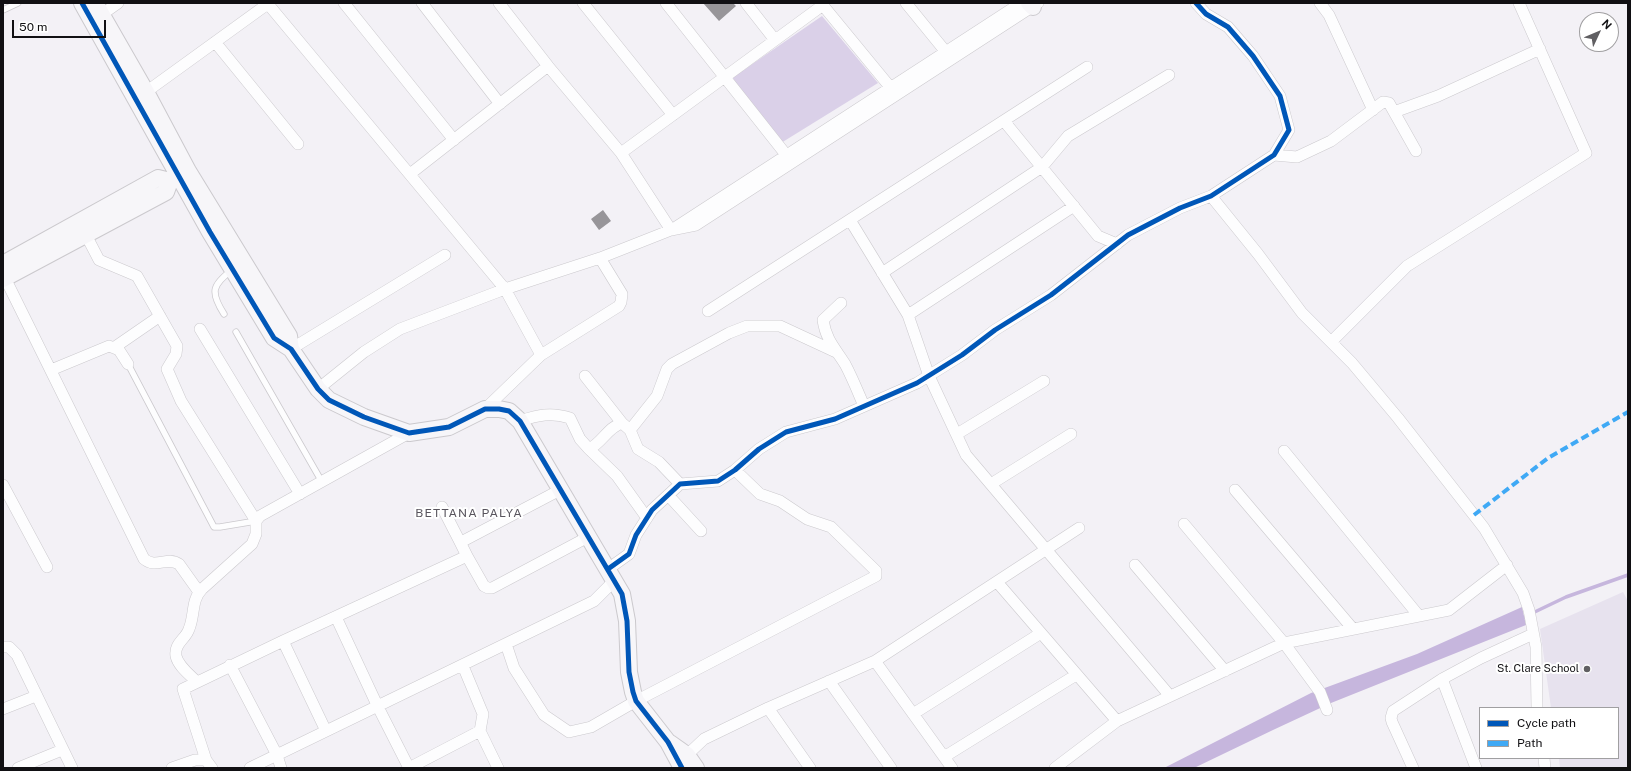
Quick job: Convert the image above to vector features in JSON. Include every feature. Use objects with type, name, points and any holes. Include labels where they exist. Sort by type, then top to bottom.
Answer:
[{"type":"street","points":[[95,6],[118,3]]},
{"type":"street","points":[[146,92],[269,3],[505,289],[541,355]]},
{"type":"street","points":[[344,3],[454,140]]},
{"type":"street","points":[[422,3],[500,104]]},
{"type":"street","points":[[499,3],[548,66],[621,153],[671,230]]},
{"type":"street","points":[[583,3],[673,115]]},
{"type":"street","points":[[666,3],[726,76],[790,159]]},
{"type":"street","points":[[746,3],[775,40]]},
{"type":"street","points":[[906,3],[949,56]]},
{"type":"street","points":[[250,768],[594,601],[611,575],[629,554],[636,535],[652,510],[680,484],[718,482],[735,470],[759,449],[786,432],[835,419],[918,383],[1052,294],[1128,235],[1180,208],[1211,196],[1274,155],[1290,130],[1280,96],[1253,56],[1228,28],[1206,14],[1196,3]]},
{"type":"street","points":[[1320,3],[1329,15],[1373,110]]},
{"type":"street","points":[[1331,342],[1407,266],[1586,153],[1519,3]]},
{"type":"street","points":[[621,153],[822,4],[893,92]]},
{"type":"street","points":[[671,230],[696,225],[790,159],[1031,4]]},
{"type":"street","points":[[95,6],[146,92],[179,176],[289,336],[291,349]]},
{"type":"street","points":[[95,6],[179,176],[232,270],[274,338],[291,349],[318,389],[328,400],[364,417],[409,432]]},
{"type":"street","points":[[215,42],[298,144]]},
{"type":"street","points":[[1394,112],[1438,96],[1540,50]]},
{"type":"street","points":[[410,174],[548,66]]},
{"type":"street","points":[[708,311],[1087,67]]},
{"type":"street","points":[[882,274],[1042,167],[1068,136],[1169,75]]},
{"type":"street","points":[[1274,155],[1297,157],[1331,141],[1386,102],[1389,103],[1416,151]]},
{"type":"street","points":[[1004,121],[1098,236],[1117,244]]},
{"type":"street","points":[[318,389],[364,352],[400,329],[505,289],[600,258],[671,230],[790,159]]},
{"type":"street","points":[[4,274],[86,235],[166,192],[179,176]]},
{"type":"street","points":[[4,274],[158,178],[179,176]]},
{"type":"street","points":[[1211,196],[1258,254],[1302,313],[1352,363],[1398,418],[1484,528],[1523,593],[1529,610],[1536,647],[1537,707]]},
{"type":"street","points":[[908,316],[1074,206]]},
{"type":"street","points":[[850,220],[908,316],[929,376],[966,455],[1170,696]]},
{"type":"street","points":[[86,235],[99,260],[137,276],[177,346],[176,354],[167,369],[181,401],[256,521],[256,534],[252,544],[195,596],[190,628],[179,643],[176,655],[179,663],[197,682]]},
{"type":"street","points":[[291,349],[445,255]]},
{"type":"street","points":[[256,521],[260,516],[409,432],[448,427],[485,409],[541,355],[619,306],[622,294],[600,258]]},
{"type":"street","points":[[4,274],[144,558],[151,564],[175,562],[179,564],[199,592]]},
{"type":"street","points":[[841,304],[823,320],[825,330],[829,342],[845,364],[864,406]]},
{"type":"street","points":[[115,347],[160,316]]},
{"type":"street","points":[[626,427],[657,396],[667,369],[672,364],[729,333],[747,326],[780,326],[836,352]]},
{"type":"street","points":[[200,330],[300,494]]},
{"type":"street","points":[[51,370],[109,346],[115,347],[119,350],[128,364]]},
{"type":"street","points":[[585,376],[626,427],[638,449],[659,462],[680,484]]},
{"type":"street","points":[[956,434],[1044,381]]},
{"type":"street","points":[[485,409],[509,411],[520,422],[622,594],[627,621],[629,672],[636,701],[686,764],[704,739],[768,708],[875,661],[1079,528]]},
{"type":"street","points":[[520,422],[534,416],[557,414],[570,418],[580,439],[617,476],[647,518]]},
{"type":"street","points":[[589,449],[595,446],[614,425],[626,427]]},
{"type":"street","points":[[991,484],[1071,434]]},
{"type":"street","points":[[1284,451],[1419,616]]},
{"type":"street","points":[[506,644],[514,668],[544,715],[569,732],[591,727],[636,701],[876,576],[876,571],[831,527],[807,519],[780,500],[760,494],[735,470]]},
{"type":"street","points":[[3,485],[47,567]]},
{"type":"street","points":[[461,544],[463,541],[560,490]]},
{"type":"street","points":[[1235,490],[1353,629]]},
{"type":"street","points":[[668,495],[701,531]]},
{"type":"street","points":[[442,507],[484,586],[488,588],[492,588],[588,537]]},
{"type":"street","points":[[1184,524],[1284,643],[1320,692],[1327,710]]},
{"type":"street","points":[[209,764],[183,689],[283,640],[467,556]]},
{"type":"street","points":[[1135,565],[1225,671]]},
{"type":"street","points":[[1055,768],[1116,721],[1284,643],[1449,610],[1507,565]]},
{"type":"street","points":[[997,582],[1116,721]]},
{"type":"street","points":[[336,617],[378,707],[409,768],[480,731]]},
{"type":"street","points":[[1413,768],[1392,722],[1393,711],[1442,680],[1532,629]]},
{"type":"street","points":[[913,714],[1041,633]]},
{"type":"street","points":[[283,640],[326,731]]},
{"type":"street","points":[[3,647],[9,647],[16,654],[72,768]]},
{"type":"street","points":[[875,661],[952,768]]},
{"type":"street","points":[[230,666],[277,755],[282,768]]},
{"type":"street","points":[[462,666],[483,714],[480,731],[498,768]]},
{"type":"street","points":[[944,757],[1076,675]]},
{"type":"street","points":[[1442,680],[1476,768]]},
{"type":"street","points":[[829,681],[891,768]]},
{"type":"street","points":[[3,709],[36,696]]},
{"type":"street","points":[[768,708],[810,768]]},
{"type":"street","points":[[18,768],[62,750]]},
{"type":"street","points":[[172,768],[195,760],[209,764]]},
{"type":"lane","points":[[3,10],[18,3]]},
{"type":"lane","points":[[224,314],[215,302],[214,289],[220,279],[232,270]]},
{"type":"lane","points":[[236,332],[322,482]]},
{"type":"lane","points":[[128,364],[214,527],[220,528],[256,521]]},
{"type":"shaded area","points":[[822,16],[878,83],[781,143],[732,78]]},
{"type":"shaded area","name":"St. Clare School","points":[[1623,592],[1628,601],[1628,768],[1560,768],[1559,759],[1619,759],[1619,707],[1551,707],[1540,629]]},
{"type":"shaded area","points":[[1522,607],[1526,625],[1331,703],[1194,768],[1164,768],[1311,693],[1417,654]]},
{"type":"building","points":[[703,3],[733,3],[736,6],[719,21]]},
{"type":"building","points":[[603,210],[611,221],[599,230],[591,219]]},
{"type":"waterway","points":[[1520,619],[1566,597],[1628,575]]},
{"type":"marked path","points":[[1474,515],[1548,458],[1628,412]]},
{"type":"cycle path","points":[[82,3],[210,232],[274,338],[291,349],[318,389],[329,400],[364,417],[409,433],[449,427],[485,409],[509,411],[520,421],[622,594],[627,621],[629,672],[636,701],[668,742],[682,768]]},
{"type":"cycle path","points":[[608,569],[629,554],[636,535],[652,510],[680,484],[718,481],[735,470],[759,449],[786,432],[835,419],[917,383],[962,355],[995,330],[1051,295],[1128,235],[1180,208],[1211,196],[1274,155],[1289,130],[1280,96],[1253,56],[1228,27],[1206,14],[1196,3]]},
{"type":"place","name":"St. Clare School","points":[[1587,669]]},
{"type":"district","name":"BETTANA PALYA","points":[[469,513]]}]
